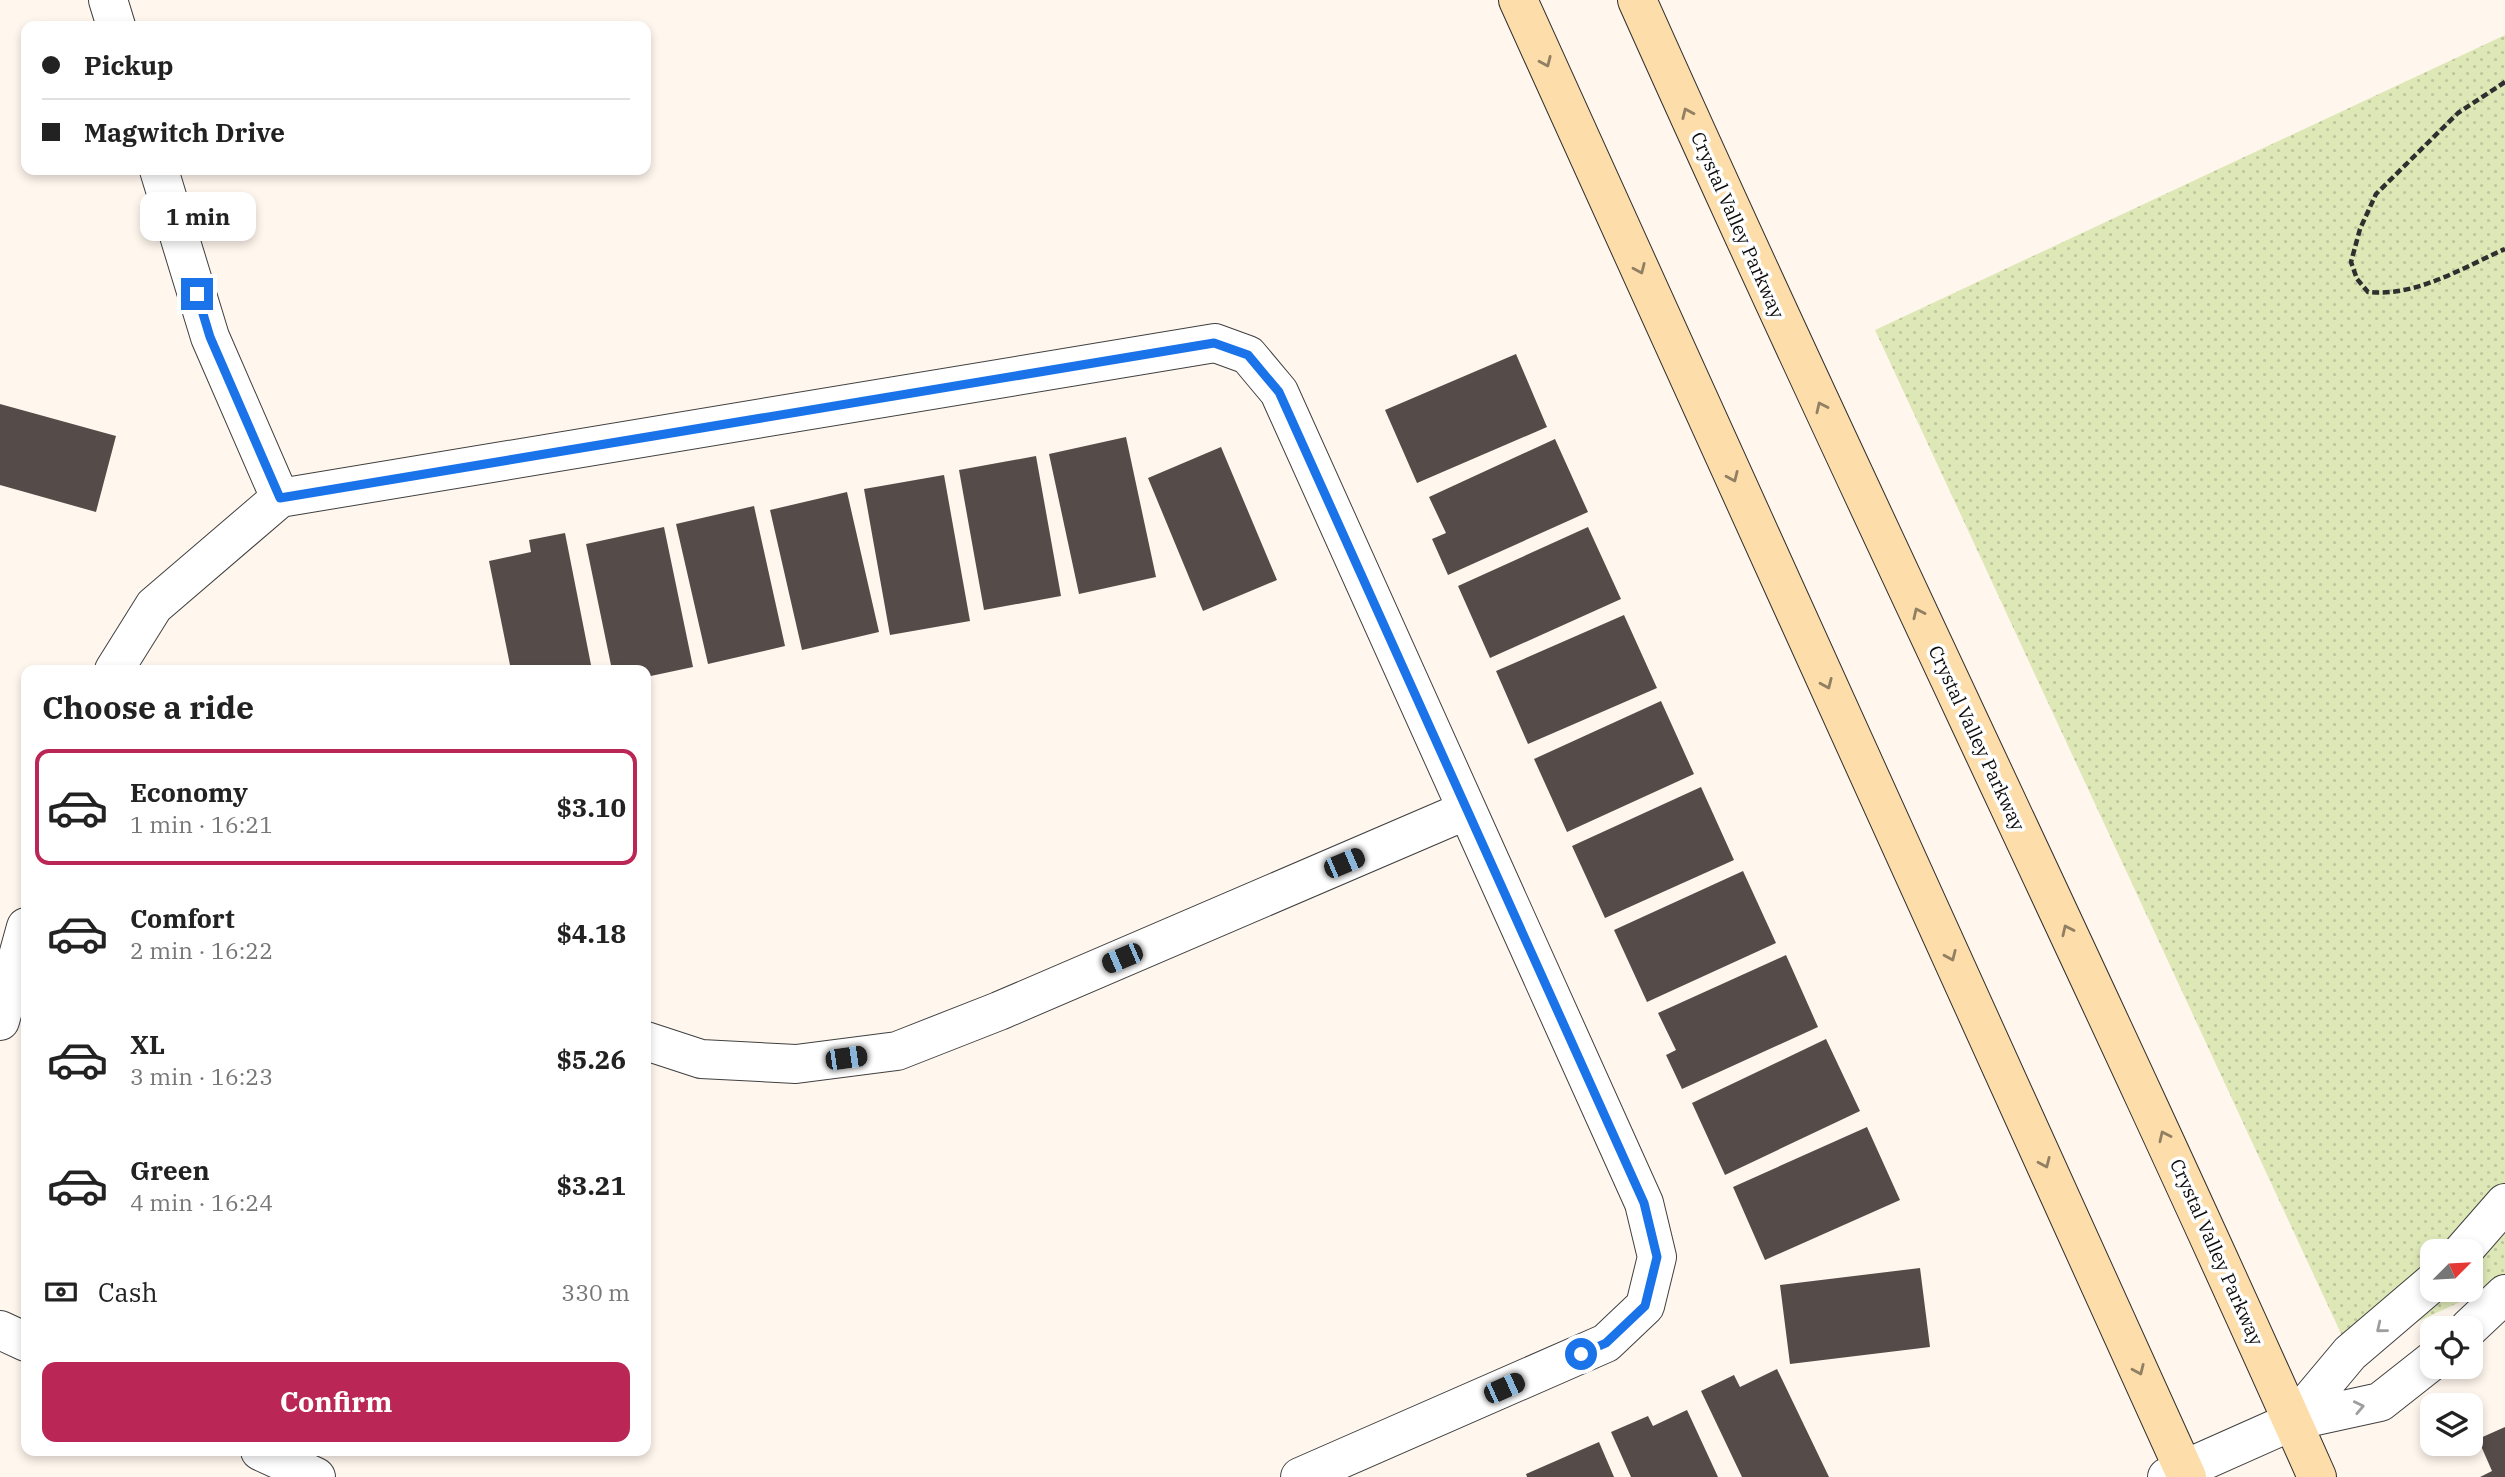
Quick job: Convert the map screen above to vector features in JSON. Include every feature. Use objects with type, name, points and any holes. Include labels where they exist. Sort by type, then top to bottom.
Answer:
[{"type":"main road","points":[[1518,0],[2179,1474]]},
{"type":"main road","name":"Crystal Valley Parkway","points":[[1637,0],[1765,287],[2197,1207],[2317,1477]]},
{"type":"street","points":[[108,0],[114,21]]},
{"type":"street","points":[[161,175],[210,337],[280,498]]},
{"type":"street","points":[[117,665],[153,606],[280,498],[1214,343],[1248,355],[1279,392],[1644,1203],[1657,1257],[1645,1306],[1606,1343],[1300,1477]]},
{"type":"street","points":[[651,1043],[701,1059],[796,1064],[897,1051],[999,1011],[1468,810]]},
{"type":"street","points":[[0,1021],[21,945]]},
{"type":"street","points":[[2474,1239],[2505,1203]]},
{"type":"street","points":[[2293,1421],[2350,1353],[2420,1293]]},
{"type":"street","points":[[2482,1316],[2505,1294]]},
{"type":"street","points":[[0,1330],[21,1340]]},
{"type":"street","points":[[2179,1474],[2293,1421],[2380,1402],[2420,1370]]},
{"type":"street","points":[[271,1456],[316,1477]]},
{"type":"path","points":[[2505,82],[2458,113],[2376,194],[2360,229],[2351,262],[2357,279],[2368,292],[2388,294],[2413,289],[2505,249]]},
{"type":"green space","points":[[2505,35],[2505,1281],[2483,1291],[2483,1239],[2420,1239],[2420,1302],[2460,1302],[2430,1316],[2420,1316],[2420,1320],[2350,1353],[1875,330]]},
{"type":"building","points":[[1516,354],[1547,427],[1417,483],[1385,410]]},
{"type":"building","points":[[0,404],[116,436],[96,512],[0,485]]},
{"type":"building","points":[[1126,437],[1156,577],[1079,594],[1049,454]]},
{"type":"building","points":[[1555,439],[1588,512],[1448,575],[1432,539],[1446,533],[1429,497]]},
{"type":"building","points":[[1221,447],[1277,580],[1203,611],[1148,478]]},
{"type":"building","points":[[1036,456],[1061,596],[984,610],[959,470]]},
{"type":"building","points":[[944,475],[970,621],[890,635],[864,489]]},
{"type":"building","points":[[847,492],[879,632],[802,650],[770,510]]},
{"type":"building","points":[[754,506],[785,646],[708,664],[676,524]]},
{"type":"building","points":[[664,527],[693,667],[651,676],[651,665],[611,665],[586,544]]},
{"type":"building","points":[[1588,527],[1621,599],[1490,658],[1458,586]]},
{"type":"building","points":[[565,533],[591,665],[510,665],[489,561],[531,552],[529,540]]},
{"type":"building","points":[[1624,615],[1657,688],[1528,744],[1496,671]]},
{"type":"building","points":[[1661,701],[1694,774],[1567,832],[1534,759]]},
{"type":"building","points":[[1701,787],[1734,860],[1605,918],[1572,846]]},
{"type":"building","points":[[1743,871],[1776,943],[1647,1002],[1614,930]]},
{"type":"building","points":[[1786,955],[1818,1027],[1682,1089],[1666,1055],[1676,1050],[1658,1013]]},
{"type":"building","points":[[1826,1039],[1860,1111],[1725,1175],[1692,1103]]},
{"type":"building","points":[[1867,1127],[1900,1200],[1765,1260],[1733,1187]]},
{"type":"building","points":[[1920,1268],[1930,1347],[1790,1364],[1780,1285]]},
{"type":"building","points":[[1777,1369],[1829,1477],[1742,1477],[1701,1391],[1734,1375],[1740,1387]]},
{"type":"building","points":[[1687,1410],[1718,1477],[1631,1477],[1611,1432],[1648,1416],[1653,1426]]},
{"type":"building","points":[[2505,1427],[2505,1477],[2480,1477],[2492,1471],[2483,1450],[2483,1437]]},
{"type":"building","points":[[1599,1442],[1614,1477],[1527,1477],[1526,1474]]},
{"type":"route","points":[[197,294],[210,337],[280,498],[1214,343],[1248,355],[1279,392],[1644,1203],[1657,1257],[1645,1306],[1606,1343],[1581,1354]]}]
